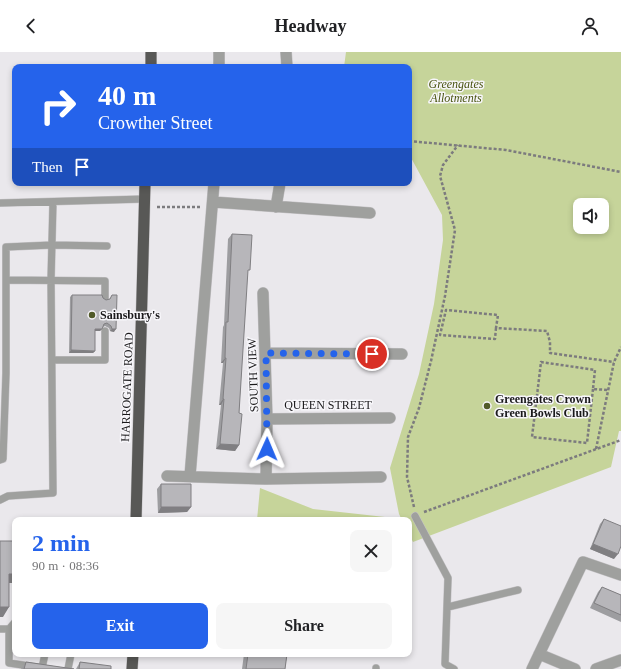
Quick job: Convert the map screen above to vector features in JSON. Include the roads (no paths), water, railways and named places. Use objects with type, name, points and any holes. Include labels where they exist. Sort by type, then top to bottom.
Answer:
[{"type":"highway","points":[[151,52],[151,64]]},
{"type":"highway","name":"HARROGATE ROAD","points":[[136,517],[145,186]]},
{"type":"highway","points":[[132,669],[133,657]]},
{"type":"street","points":[[219,52],[219,64]]},
{"type":"street","points":[[286,52],[286,64]]},
{"type":"street","points":[[190,476],[214,186]]},
{"type":"street","points":[[276,207],[280,186]]},
{"type":"street","points":[[213,205],[276,207],[370,213]]},
{"type":"street","name":"SOUTH VIEW","points":[[264,293],[267,419],[266,479]]},
{"type":"street","points":[[266,353],[402,354]]},
{"type":"street","name":"QUEEN STREET","points":[[267,419],[390,418]]},
{"type":"street","points":[[168,476],[266,479],[381,477]]},
{"type":"street","points":[[532,669],[583,562],[621,575]]},
{"type":"street","points":[[539,654],[575,669]]},
{"type":"street","points":[[596,669],[621,660]]},
{"type":"lane","points":[[0,500],[8,496],[53,493],[53,202]]},
{"type":"lane","points":[[0,203],[144,203]]},
{"type":"lane","points":[[0,460],[3,459],[4,428],[6,247],[52,245],[107,246]]},
{"type":"lane","points":[[6,280],[105,281],[105,298]]},
{"type":"lane","points":[[52,360],[105,360],[105,331]]},
{"type":"lane","points":[[415,516],[448,578],[445,664],[454,669]]},
{"type":"lane","points":[[448,606],[518,590]]},
{"type":"lane","points":[[12,626],[9,629],[9,663],[42,668],[44,657]]},
{"type":"lane","points":[[0,629],[9,629]]},
{"type":"lane","points":[[68,669],[70,657]]},
{"type":"place","name":"Sainsbury's","points":[[92,315]]},
{"type":"place","name":"Greengates Crown Green Bowls Club","points":[[487,406]]},
{"type":"park label","name":"Greengates Allotments","points":[[456,91]]}]
